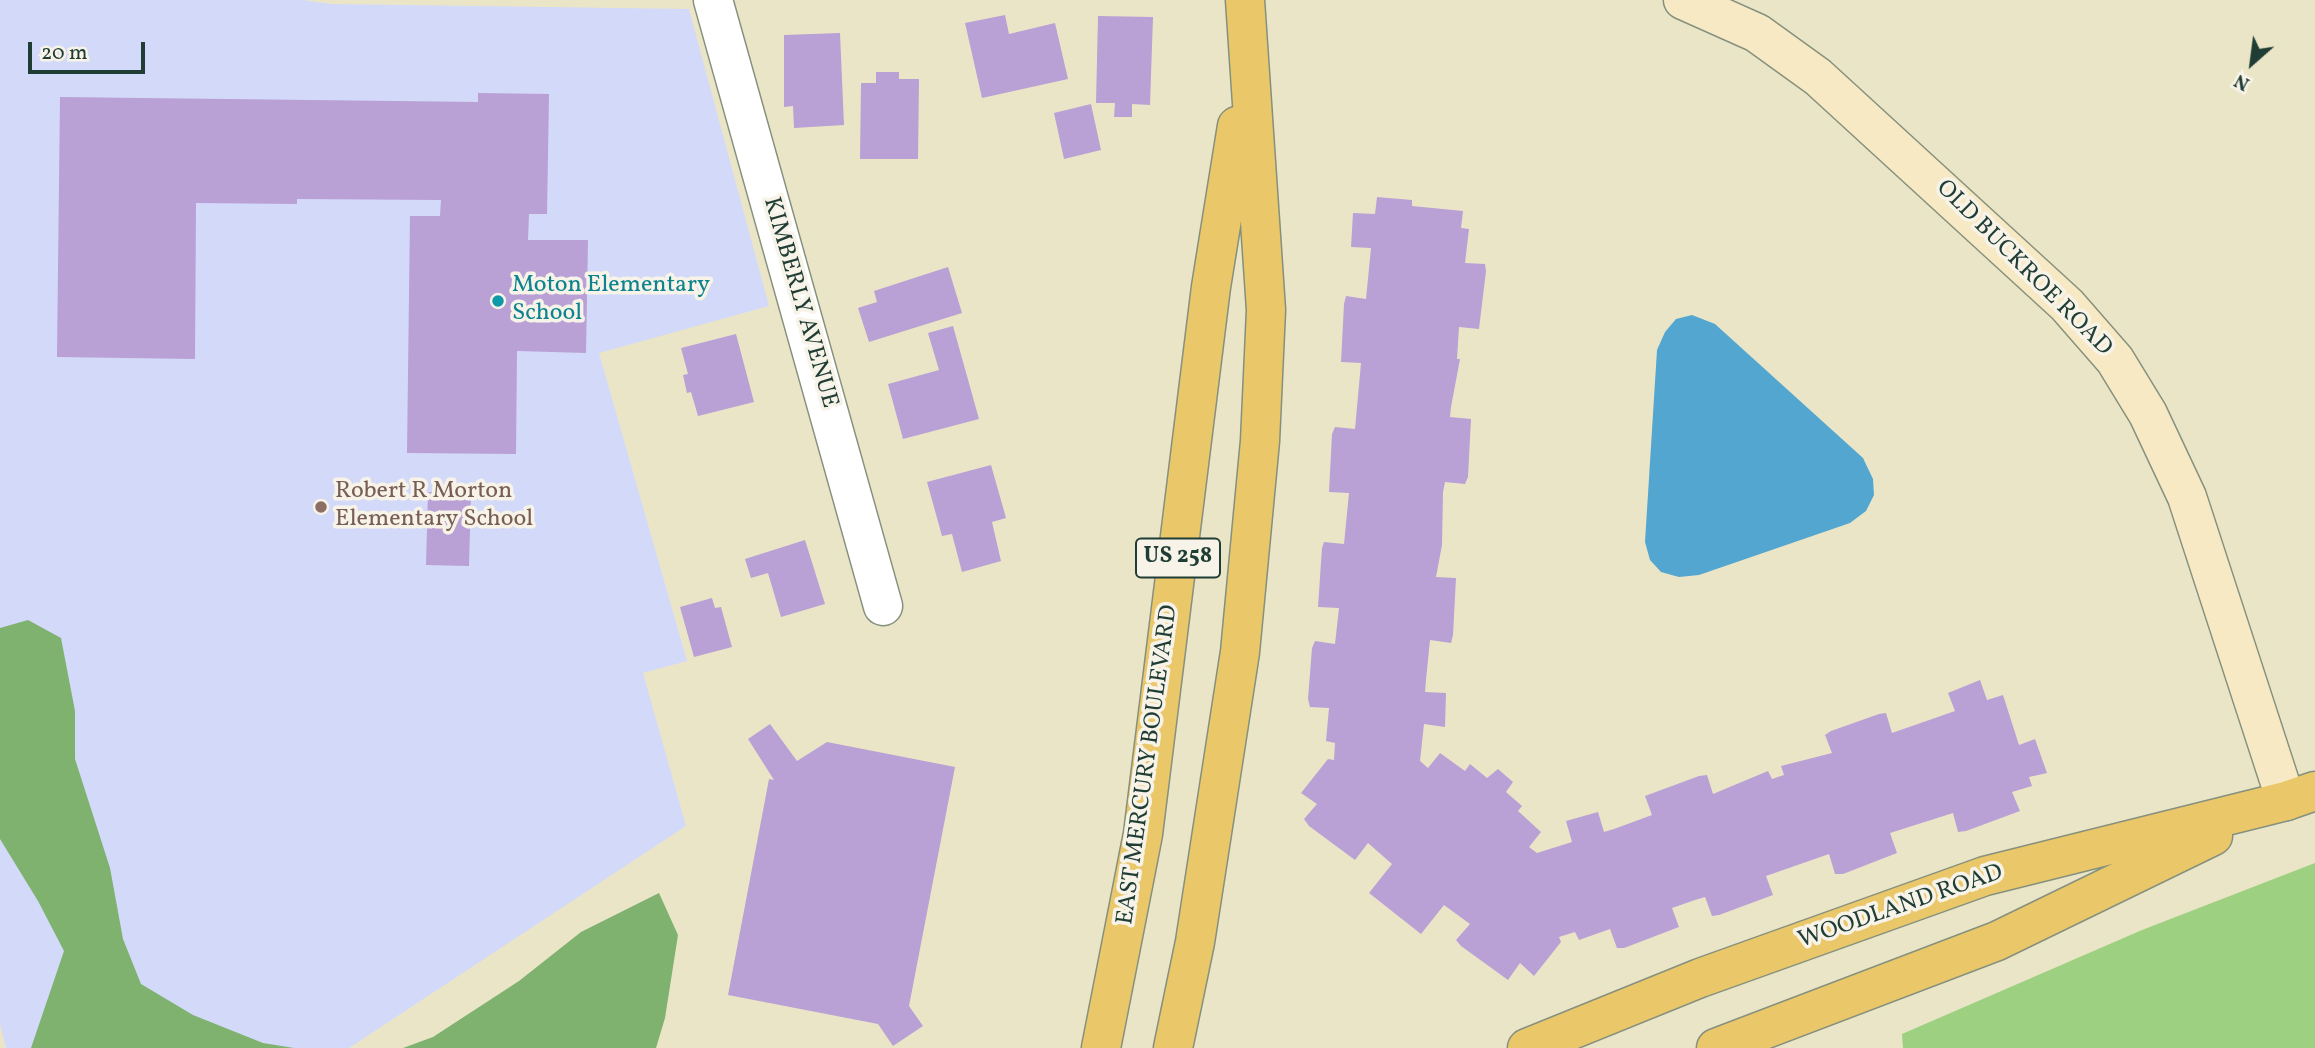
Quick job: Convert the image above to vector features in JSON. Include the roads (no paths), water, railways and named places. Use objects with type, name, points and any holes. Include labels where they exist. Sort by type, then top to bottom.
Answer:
[{"type":"main road","name":"EAST MERCURY BOULEVARD","points":[[1173,1048],[1208,864],[1240,652],[1260,442],[1266,310],[1247,66],[1245,0]]},
{"type":"main road","name":"EAST MERCURY BOULEVARD","points":[[1101,1048],[1143,834],[1211,287],[1247,66]]},
{"type":"main road","name":"WOODLAND ROAD","points":[[1527,1048],[1700,978],[1985,876],[2300,796]]},
{"type":"main road","points":[[1716,1048],[1997,941],[2300,796]]},
{"type":"main road","points":[[1182,1007],[1193,1048]]},
{"type":"street","name":"KIMBERLY AVENUE","points":[[713,0],[883,606]]},
{"type":"street","name":"OLD BUCKROE ROAD","points":[[1683,0],[1757,33],[1818,77],[2067,305],[2115,360],[2148,414],[2187,497],[2300,796]]},
{"type":"water","points":[[1692,315],[1715,324],[1863,458],[1873,479],[1874,495],[1866,511],[1850,523],[1699,575],[1679,577],[1661,572],[1650,560],[1645,542],[1657,350],[1665,332],[1676,319]]},
{"type":"place","name":"Moton Elementary School","points":[[498,301]]},
{"type":"place","name":"Robert R Morton Elementary School","points":[[321,507]]}]
